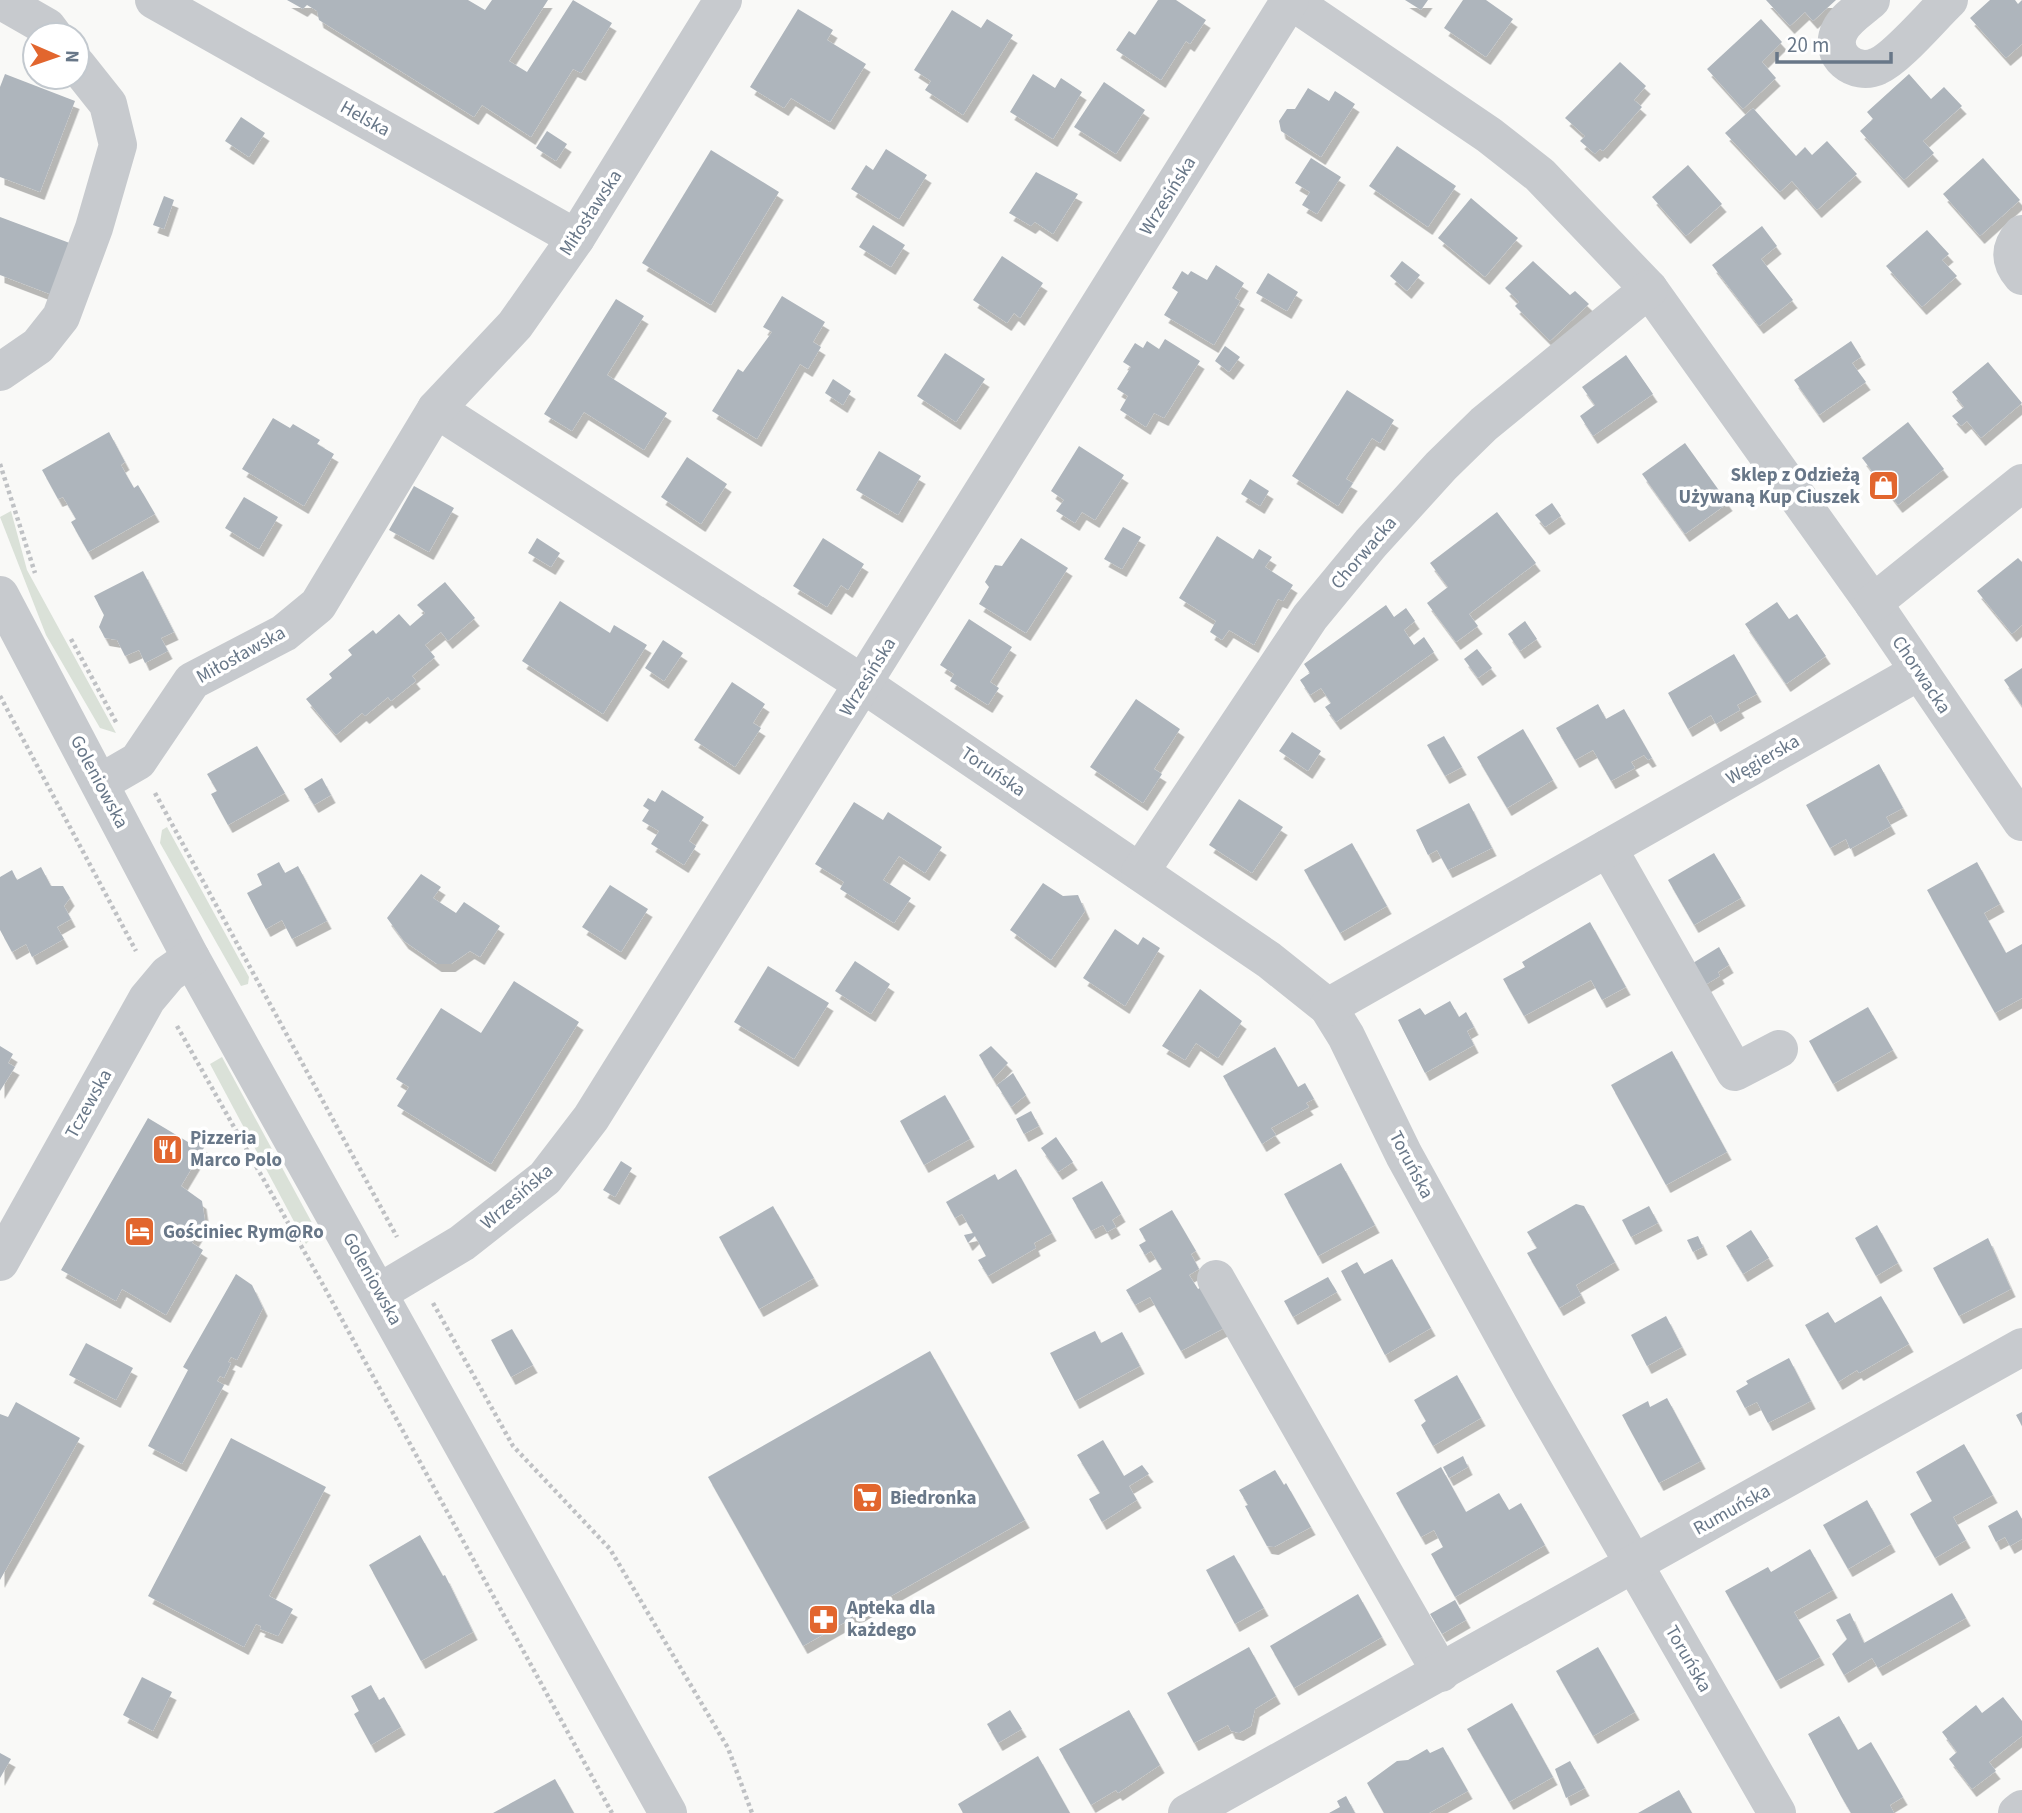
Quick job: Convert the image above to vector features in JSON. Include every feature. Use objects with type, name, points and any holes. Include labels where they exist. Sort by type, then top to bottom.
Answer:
[{"type":"street","points":[[0,0],[37,21]]},
{"type":"street","name":"Helska","points":[[155,0],[576,238]]},
{"type":"street","name":"Miłosławska","points":[[100,783],[138,761],[192,681],[284,633],[318,605],[436,409],[516,325],[576,238],[722,0]]},
{"type":"street","name":"Chorwacka","points":[[1290,0],[1489,135],[1540,175],[1650,289],[1873,603],[2022,822]]},
{"type":"street","name":"Wrzesińska","points":[[380,1292],[462,1243],[545,1178],[591,1118],[1290,0]]},
{"type":"street","points":[[1871,0],[1840,30],[1837,43],[1840,55],[1846,64],[1855,68],[1878,66],[1949,0]]},
{"type":"street","points":[[4,361],[38,346],[61,317],[94,228],[117,145],[108,104],[91,83]]},
{"type":"street","points":[[2022,234],[2013,243],[2011,254],[2013,266],[2022,276]]},
{"type":"street","name":"Chorwacka","points":[[1140,872],[1310,617],[1371,543],[1441,466],[1484,424],[1650,289]]},
{"type":"street","points":[[436,409],[863,684]]},
{"type":"street","points":[[1873,603],[2022,483]]},
{"type":"street","name":"Goleniowska","points":[[0,595],[191,958],[380,1292],[668,1813]]},
{"type":"street","name":"Węgierska","points":[[1328,1007],[1918,672]]},
{"type":"street","name":"Toruńska","points":[[863,684],[1269,960],[1328,1007],[1411,1167],[1633,1566],[1777,1813]]},
{"type":"street","points":[[1608,848],[1735,1072],[1779,1049]]},
{"type":"street","name":"Tczewska","points":[[0,1262],[148,999],[168,974],[191,958]]},
{"type":"street","points":[[1216,1279],[1441,1673]]},
{"type":"street","name":"Rumuńska","points":[[1187,1813],[2022,1347]]},
{"type":"street","points":[[2017,1813],[2022,1809]]},
{"type":"path","points":[[0,464],[39,581]]},
{"type":"path","points":[[65,629],[513,1446],[610,1549],[728,1748],[752,1813]]},
{"type":"path","points":[[0,696],[156,989],[329,1295],[612,1813]]},
{"type":"shaded area","points":[[11,511],[27,570],[116,733],[100,728],[46,635],[0,517]]},
{"type":"shaded area","points":[[167,827],[249,977],[248,984],[241,986],[160,843],[162,830]]},
{"type":"shaded area","points":[[222,1057],[317,1232],[306,1244],[210,1064]]},
{"type":"building","points":[[287,0],[468,0],[485,10],[492,0],[548,0],[509,61],[527,72],[573,0],[612,23],[581,73],[573,69],[531,137],[482,105],[474,117],[319,20],[317,11],[307,5],[303,9]]},
{"type":"building","points":[[1158,0],[1176,0],[1206,20],[1190,44],[1186,41],[1161,80],[1116,50],[1129,31],[1135,35]]},
{"type":"building","points":[[1405,0],[1428,0],[1421,10]]},
{"type":"building","points":[[1463,0],[1486,0],[1513,19],[1486,57],[1444,28]]},
{"type":"building","points":[[1766,0],[1836,0],[1813,21],[1805,12],[1790,26]]},
{"type":"building","points":[[1990,0],[2015,0],[2018,4],[2022,0],[2022,44],[2006,58],[1970,18]]},
{"type":"building","points":[[798,9],[833,30],[827,40],[866,64],[830,122],[791,98],[784,108],[750,87]]},
{"type":"building","points":[[952,10],[981,28],[987,19],[1013,35],[963,115],[925,90],[931,81],[914,70]]},
{"type":"building","points":[[1761,19],[1782,42],[1762,62],[1776,78],[1743,109],[1707,69]]},
{"type":"building","points":[[1620,62],[1646,86],[1634,100],[1642,107],[1603,151],[1600,149],[1595,154],[1580,141],[1585,136],[1565,118]]},
{"type":"building","points":[[5,74],[21,80],[21,91],[49,91],[75,101],[40,192],[0,177],[0,87]]},
{"type":"building","points":[[1033,74],[1055,88],[1061,78],[1082,92],[1053,139],[1010,112]]},
{"type":"building","points":[[1909,74],[1931,99],[1944,87],[1962,106],[1923,141],[1934,153],[1904,180],[1860,131],[1873,119],[1867,112]]},
{"type":"building","points":[[1104,82],[1145,110],[1116,154],[1074,127]]},
{"type":"building","points":[[1308,88],[1329,101],[1335,91],[1355,104],[1321,157],[1281,131],[1279,121],[1287,109],[1295,109]]},
{"type":"building","points":[[1753,108],[1796,156],[1805,147],[1812,155],[1827,141],[1857,174],[1817,210],[1792,181],[1780,192],[1725,133]]},
{"type":"building","points":[[241,117],[265,133],[249,157],[225,141]]},
{"type":"building","points":[[547,131],[567,144],[556,161],[536,148]]},
{"type":"building","points":[[1397,146],[1456,186],[1428,227],[1369,186]]},
{"type":"building","points":[[886,149],[927,175],[899,219],[851,189],[866,165],[873,170]]},
{"type":"building","points":[[711,150],[779,192],[711,305],[642,263]]},
{"type":"building","points":[[1311,158],[1341,177],[1317,214],[1302,205],[1310,192],[1295,183]]},
{"type":"building","points":[[1983,158],[2020,200],[1980,236],[1943,194]]},
{"type":"building","points":[[1688,165],[1722,204],[1686,236],[1652,197]]},
{"type":"building","points":[[1036,172],[1078,194],[1053,234],[1035,222],[1031,226],[1009,213]]},
{"type":"building","points":[[164,196],[174,200],[164,229],[153,225]]},
{"type":"building","points":[[1471,198],[1518,238],[1485,277],[1438,238]]},
{"type":"building","points":[[0,217],[75,245],[55,296],[0,275]]},
{"type":"building","points":[[873,225],[905,245],[891,267],[859,247]]},
{"type":"building","points":[[1762,226],[1777,246],[1761,259],[1793,300],[1759,326],[1712,265]]},
{"type":"building","points":[[1927,230],[1949,254],[1942,260],[1957,276],[1922,307],[1886,266]]},
{"type":"building","points":[[1002,256],[1043,283],[1020,318],[1014,313],[1007,323],[973,300]]},
{"type":"building","points":[[1402,261],[1420,275],[1407,291],[1390,276]]},
{"type":"building","points":[[1533,261],[1570,295],[1575,291],[1589,304],[1550,341],[1515,306],[1519,302],[1505,288]]},
{"type":"building","points":[[1216,265],[1244,283],[1235,298],[1240,301],[1214,345],[1164,315],[1178,292],[1172,288],[1182,271],[1188,275],[1191,271],[1207,280]]},
{"type":"building","points":[[1268,273],[1298,292],[1287,311],[1256,293]]},
{"type":"building","points":[[782,296],[825,322],[813,342],[821,347],[808,369],[800,364],[757,439],[712,411],[738,369],[743,372],[772,332],[763,327]]},
{"type":"building","points":[[616,299],[644,316],[607,375],[667,413],[644,450],[584,412],[572,431],[544,414]]},
{"type":"building","points":[[1165,339],[1200,361],[1164,418],[1154,413],[1146,427],[1120,410],[1128,396],[1117,389],[1131,367],[1123,362],[1135,343],[1143,348],[1147,341],[1159,349]]},
{"type":"building","points":[[1851,341],[1861,357],[1852,363],[1866,382],[1819,415],[1794,380]]},
{"type":"building","points":[[1225,346],[1240,357],[1229,372],[1215,361]]},
{"type":"building","points":[[945,353],[985,379],[956,422],[917,396]]},
{"type":"building","points":[[1626,355],[1653,394],[1593,436],[1580,416],[1595,405],[1582,387]]},
{"type":"building","points":[[1988,362],[2022,403],[1981,438],[1967,421],[1961,426],[1952,416],[1964,407],[1952,392]]},
{"type":"building","points":[[833,379],[851,391],[843,405],[825,393]]},
{"type":"building","points":[[1347,390],[1394,420],[1380,443],[1372,438],[1346,479],[1353,483],[1338,506],[1292,476]]},
{"type":"building","points":[[273,418],[290,428],[293,424],[320,440],[317,444],[334,454],[304,506],[242,469]]},
{"type":"building","points":[[1908,422],[1944,469],[1898,505],[1862,458]]},
{"type":"building","points":[[109,432],[125,462],[121,465],[127,476],[134,488],[138,485],[155,514],[88,552],[71,522],[76,519],[63,497],[58,499],[42,470]]},
{"type":"building","points":[[1685,443],[1728,503],[1685,534],[1642,474]]},
{"type":"building","points":[[1079,446],[1124,475],[1095,520],[1082,512],[1075,523],[1056,511],[1064,500],[1051,491]]},
{"type":"building","points":[[879,451],[921,476],[898,515],[856,490]]},
{"type":"building","points":[[687,457],[727,484],[701,524],[661,497]]},
{"type":"building","points":[[1250,479],[1269,491],[1260,506],[1241,494]]},
{"type":"building","points":[[414,486],[454,508],[429,552],[389,530]]},
{"type":"building","points":[[244,497],[278,517],[259,549],[225,528]]},
{"type":"building","points":[[1552,503],[1561,516],[1545,527],[1535,515]]},
{"type":"building","points":[[1497,512],[1536,563],[1469,614],[1478,626],[1456,642],[1427,603],[1448,587],[1430,563]]},
{"type":"building","points":[[1123,527],[1141,537],[1122,569],[1104,559]]},
{"type":"building","points":[[1217,536],[1253,559],[1259,549],[1272,557],[1265,567],[1293,585],[1283,601],[1278,599],[1254,645],[1229,630],[1222,640],[1210,632],[1216,621],[1179,598]]},
{"type":"building","points":[[537,538],[560,553],[551,567],[528,553]]},
{"type":"building","points":[[823,538],[864,564],[848,590],[841,585],[827,607],[793,586]]},
{"type":"building","points":[[1021,538],[1068,568],[1026,633],[979,604],[989,587],[985,582],[995,565],[1002,566]]},
{"type":"building","points":[[2018,558],[2022,562],[2022,625],[2012,634],[1977,591]]},
{"type":"building","points":[[143,571],[174,632],[161,638],[168,651],[145,663],[139,650],[125,656],[117,640],[105,638],[99,627],[104,615],[94,596]]},
{"type":"building","points":[[445,582],[475,618],[448,641],[441,632],[425,645],[435,657],[412,676],[416,681],[391,701],[388,697],[365,716],[362,713],[336,735],[306,699],[332,678],[329,674],[352,655],[348,650],[373,630],[376,634],[399,614],[410,626],[425,613],[417,605]]},
{"type":"building","points":[[560,601],[610,633],[614,625],[647,645],[603,714],[522,661]]},
{"type":"building","points":[[1777,602],[1789,619],[1797,614],[1826,656],[1786,684],[1745,624]]},
{"type":"building","points":[[1386,605],[1394,617],[1406,608],[1415,621],[1404,630],[1414,645],[1424,637],[1434,652],[1336,722],[1325,707],[1331,703],[1321,688],[1310,695],[1300,680],[1310,673],[1304,664]]},
{"type":"building","points":[[969,619],[1012,647],[990,682],[999,688],[988,705],[950,681],[954,674],[940,665]]},
{"type":"building","points":[[1525,621],[1537,639],[1520,651],[1508,634]]},
{"type":"building","points":[[663,640],[683,653],[664,681],[645,668]]},
{"type":"building","points":[[1477,649],[1492,668],[1478,678],[1464,659]]},
{"type":"building","points":[[1734,654],[1757,694],[1737,705],[1740,710],[1716,724],[1711,715],[1688,729],[1668,693]]},
{"type":"building","points":[[2022,668],[2022,706],[2004,680]]},
{"type":"building","points":[[732,682],[765,704],[753,723],[761,728],[735,767],[694,740]]},
{"type":"building","points":[[1136,699],[1180,729],[1154,769],[1162,774],[1143,803],[1090,767]]},
{"type":"building","points":[[1598,704],[1606,719],[1624,709],[1652,758],[1648,760],[1644,755],[1631,762],[1635,768],[1611,781],[1593,750],[1575,760],[1556,728]]},
{"type":"building","points":[[1523,729],[1553,780],[1507,808],[1477,757]]},
{"type":"building","points":[[1292,732],[1321,751],[1308,771],[1279,751]]},
{"type":"building","points":[[1444,736],[1462,767],[1445,776],[1427,745]]},
{"type":"building","points":[[257,746],[285,793],[228,825],[211,794],[217,791],[207,774]]},
{"type":"building","points":[[1879,764],[1903,808],[1886,817],[1891,826],[1850,849],[1846,839],[1830,848],[1806,805]]},
{"type":"building","points":[[322,778],[331,795],[314,805],[304,789]]},
{"type":"building","points":[[662,790],[704,817],[689,841],[696,846],[684,865],[651,844],[659,831],[642,821],[649,810],[643,806],[648,798],[655,802]]},
{"type":"building","points":[[1239,799],[1283,827],[1252,873],[1209,845]]},
{"type":"building","points":[[854,802],[883,820],[888,812],[942,847],[925,873],[899,856],[883,880],[911,898],[894,923],[840,889],[844,882],[815,864]]},
{"type":"building","points":[[1469,803],[1492,848],[1448,870],[1437,850],[1428,855],[1416,830]]},
{"type":"building","points":[[1352,843],[1387,906],[1340,933],[1304,870]]},
{"type":"building","points":[[1714,853],[1741,898],[1694,925],[1668,880]]},
{"type":"building","points":[[279,862],[285,873],[298,866],[327,921],[292,939],[282,920],[266,929],[247,893],[262,885],[257,874]]},
{"type":"building","points":[[1977,862],[2000,904],[1984,913],[2006,953],[2022,944],[2022,998],[1995,1013],[1927,890]]},
{"type":"building","points":[[41,867],[51,886],[63,886],[70,898],[64,906],[71,919],[57,927],[64,939],[32,957],[26,944],[12,952],[0,930],[0,877],[12,870],[17,880]]},
{"type":"building","points":[[421,874],[441,887],[433,898],[456,913],[464,902],[500,926],[480,957],[470,951],[451,964],[437,964],[404,941],[387,918]]},
{"type":"building","points":[[1043,883],[1063,896],[1078,895],[1085,911],[1051,960],[1010,930]]},
{"type":"building","points":[[610,885],[648,909],[621,952],[582,927]]},
{"type":"building","points":[[1590,922],[1626,987],[1602,1000],[1591,980],[1524,1016],[1503,979],[1525,967],[1522,962]]},
{"type":"building","points":[[1115,929],[1138,945],[1143,937],[1160,948],[1125,1006],[1083,978]]},
{"type":"building","points":[[1719,947],[1729,965],[1718,972],[1720,976],[1705,985],[1693,963]]},
{"type":"building","points":[[855,961],[890,984],[871,1014],[835,991]]},
{"type":"building","points":[[768,966],[829,1003],[794,1059],[734,1022]]},
{"type":"building","points":[[514,981],[579,1022],[491,1164],[397,1106],[409,1087],[396,1079],[441,1008],[481,1033]]},
{"type":"building","points":[[1200,989],[1242,1021],[1218,1058],[1196,1043],[1185,1060],[1162,1046]]},
{"type":"building","points":[[1450,1001],[1459,1017],[1466,1012],[1474,1027],[1467,1031],[1474,1045],[1425,1073],[1398,1020],[1420,1008],[1425,1015]]},
{"type":"building","points":[[1868,1007],[1893,1050],[1833,1084],[1809,1041]]},
{"type":"building","points":[[0,1046],[13,1054],[8,1063],[15,1067],[0,1091]]},
{"type":"building","points":[[991,1046],[1008,1063],[993,1079],[979,1055]]},
{"type":"building","points":[[1275,1047],[1298,1087],[1305,1083],[1314,1099],[1306,1103],[1309,1107],[1271,1128],[1276,1135],[1262,1144],[1223,1076]]},
{"type":"building","points":[[1672,1051],[1727,1152],[1666,1185],[1611,1085]]},
{"type":"building","points":[[1013,1073],[1026,1095],[1011,1107],[997,1085]]},
{"type":"building","points":[[945,1095],[970,1139],[924,1165],[900,1121]]},
{"type":"building","points":[[1031,1111],[1039,1126],[1024,1134],[1016,1119]]},
{"type":"building","name":"Gościniec Rym@Ro","points":[[148,1118],[193,1145],[197,1141],[205,1146],[181,1186],[202,1201],[205,1221],[192,1243],[203,1250],[166,1315],[122,1289],[116,1301],[61,1270]]},
{"type":"building","points":[[1056,1137],[1073,1162],[1058,1172],[1041,1148]]},
{"type":"building","points":[[621,1161],[632,1168],[615,1197],[603,1190]]},
{"type":"building","points":[[1341,1163],[1375,1225],[1318,1256],[1284,1194]]},
{"type":"building","points":[[1016,1169],[1052,1233],[1034,1243],[1036,1248],[988,1276],[978,1260],[986,1256],[975,1236],[968,1243],[964,1235],[973,1233],[962,1214],[955,1218],[946,1202],[995,1174],[998,1180]]},
{"type":"building","points":[[1102,1181],[1121,1214],[1112,1220],[1116,1227],[1107,1232],[1103,1225],[1091,1231],[1072,1198]]},
{"type":"building","points":[[1576,1204],[1584,1206],[1615,1262],[1576,1285],[1581,1295],[1559,1308],[1527,1253],[1537,1248],[1527,1232]]},
{"type":"building","points":[[773,1206],[814,1278],[759,1309],[719,1237]]},
{"type":"building","points":[[1649,1206],[1658,1223],[1631,1237],[1622,1220]]},
{"type":"building","points":[[1172,1210],[1196,1251],[1191,1254],[1199,1269],[1189,1275],[1198,1289],[1203,1286],[1226,1327],[1181,1351],[1150,1297],[1135,1305],[1126,1290],[1162,1269],[1151,1251],[1145,1255],[1139,1245],[1146,1241],[1139,1229]]},
{"type":"building","points":[[1877,1225],[1898,1263],[1876,1276],[1855,1238]]},
{"type":"building","points":[[1751,1230],[1769,1258],[1743,1274],[1726,1246]]},
{"type":"building","points":[[1698,1236],[1703,1247],[1693,1252],[1687,1240]]},
{"type":"building","points":[[1988,1238],[2011,1289],[1959,1316],[1933,1268]]},
{"type":"building","points":[[1392,1259],[1431,1328],[1385,1355],[1341,1271],[1357,1262],[1364,1274]]},
{"type":"building","points":[[236,1274],[252,1285],[263,1308],[237,1360],[231,1357],[224,1378],[220,1376],[217,1381],[224,1385],[182,1464],[148,1446],[188,1370],[183,1367]]},
{"type":"building","points":[[1328,1277],[1337,1292],[1293,1317],[1284,1301]]},
{"type":"building","points":[[1881,1296],[1909,1344],[1838,1382],[1805,1325],[1828,1312],[1835,1323]]},
{"type":"building","points":[[1666,1316],[1682,1347],[1647,1366],[1631,1335]]},
{"type":"building","points":[[512,1329],[533,1365],[511,1377],[491,1340]]},
{"type":"building","points":[[1095,1331],[1101,1343],[1122,1332],[1140,1366],[1075,1401],[1050,1353]]},
{"type":"building","points":[[86,1343],[133,1368],[116,1400],[69,1375]]},
{"type":"building","name":"Biedronka","points":[[930,1351],[1025,1520],[803,1646],[708,1477]]},
{"type":"building","points":[[1789,1358],[1811,1401],[1768,1423],[1757,1402],[1745,1408],[1736,1391],[1748,1384],[1746,1381]]},
{"type":"building","points":[[1457,1375],[1481,1418],[1433,1446],[1421,1425],[1426,1421],[1414,1400]]},
{"type":"building","points":[[1667,1398],[1701,1461],[1659,1483],[1622,1415],[1648,1401],[1650,1407]]},
{"type":"building","points":[[16,1402],[80,1438],[0,1580],[0,1414],[8,1417]]},
{"type":"building","points":[[2022,1412],[2022,1426],[2016,1415]]},
{"type":"building","points":[[231,1438],[326,1487],[269,1596],[293,1609],[278,1636],[260,1629],[261,1626],[256,1624],[244,1647],[148,1596]]},
{"type":"building","points":[[1103,1440],[1124,1476],[1142,1465],[1149,1474],[1129,1486],[1137,1500],[1102,1522],[1089,1499],[1100,1493],[1077,1455]]},
{"type":"building","points":[[1964,1444],[1993,1495],[1953,1517],[1966,1540],[1935,1558],[1910,1514],[1932,1501],[1916,1472]]},
{"type":"building","points":[[1463,1456],[1468,1467],[1449,1478],[1443,1467]]},
{"type":"building","points":[[1441,1467],[1466,1512],[1499,1493],[1509,1510],[1521,1503],[1545,1545],[1455,1597],[1431,1554],[1443,1547],[1434,1530],[1421,1537],[1396,1493]]},
{"type":"building","points":[[1275,1470],[1284,1485],[1286,1483],[1311,1527],[1274,1547],[1267,1546],[1239,1490]]},
{"type":"building","points":[[1867,1500],[1891,1544],[1848,1569],[1823,1525]]},
{"type":"building","points":[[2017,1510],[2022,1519],[2022,1539],[2010,1546],[2005,1537],[1996,1542],[1988,1526]]},
{"type":"building","points":[[420,1535],[443,1576],[445,1575],[473,1632],[421,1661],[369,1565]]},
{"type":"building","points":[[1810,1549],[1833,1590],[1794,1612],[1820,1657],[1776,1681],[1725,1591],[1768,1567],[1771,1572]]},
{"type":"building","points":[[1234,1555],[1264,1608],[1235,1624],[1206,1570]]},
{"type":"building","points":[[1952,1593],[1966,1618],[1878,1668],[1872,1658],[1844,1675],[1832,1654],[1847,1639],[1836,1620],[1850,1613],[1864,1643]]},
{"type":"building","points":[[1358,1594],[1382,1637],[1294,1688],[1270,1646]]},
{"type":"building","points":[[1455,1600],[1466,1620],[1442,1634],[1430,1614]]},
{"type":"building","points":[[1249,1647],[1276,1696],[1255,1709],[1251,1726],[1239,1733],[1231,1731],[1228,1725],[1194,1743],[1167,1693]]},
{"type":"building","points":[[1598,1647],[1635,1712],[1593,1736],[1556,1671]]},
{"type":"building","points":[[142,1677],[172,1692],[153,1731],[123,1715]]},
{"type":"building","points":[[371,1685],[379,1700],[384,1697],[401,1727],[371,1745],[354,1714],[359,1711],[351,1696]]},
{"type":"building","points":[[2003,1697],[2022,1721],[2022,1736],[1989,1762],[1996,1771],[1972,1789],[1949,1759],[1957,1752],[1942,1732],[1976,1705],[1982,1713]]},
{"type":"building","points":[[1512,1703],[1553,1777],[1509,1802],[1467,1729]]},
{"type":"building","points":[[1010,1710],[1022,1729],[998,1743],[987,1724]]},
{"type":"building","points":[[1129,1710],[1160,1765],[1118,1793],[1116,1790],[1091,1805],[1059,1749]]},
{"type":"building","points":[[1839,1716],[1858,1750],[1871,1742],[1903,1797],[1890,1805],[1894,1813],[1851,1813],[1841,1796],[1808,1734]]},
{"type":"building","points":[[1443,1747],[1468,1791],[1429,1813],[1384,1813],[1367,1783],[1397,1761],[1408,1760],[1427,1749],[1430,1753]]},
{"type":"building","points":[[0,1753],[11,1759],[0,1778]]},
{"type":"building","points":[[1038,1756],[1070,1813],[963,1813],[958,1804]]},
{"type":"building","points":[[1570,1761],[1585,1788],[1566,1798],[1555,1769]]},
{"type":"building","points":[[555,1779],[574,1813],[493,1813]]},
{"type":"building","points":[[1679,1790],[1692,1813],[1638,1813]]},
{"type":"building","points":[[1346,1796],[1355,1813],[1329,1813],[1340,1807],[1337,1801]]},
{"type":"place","name":"Sklep z Odzieżą Używaną Kup Ciuszek","points":[[1883,486]]},
{"type":"place","name":"Pizzeria Marco Polo","points":[[167,1149]]},
{"type":"place","name":"Gościniec Rym@Ro","points":[[140,1232]]},
{"type":"place","name":"Biedronka","points":[[867,1498]]},
{"type":"place","name":"Apteka dla każdego","points":[[824,1619]]}]
